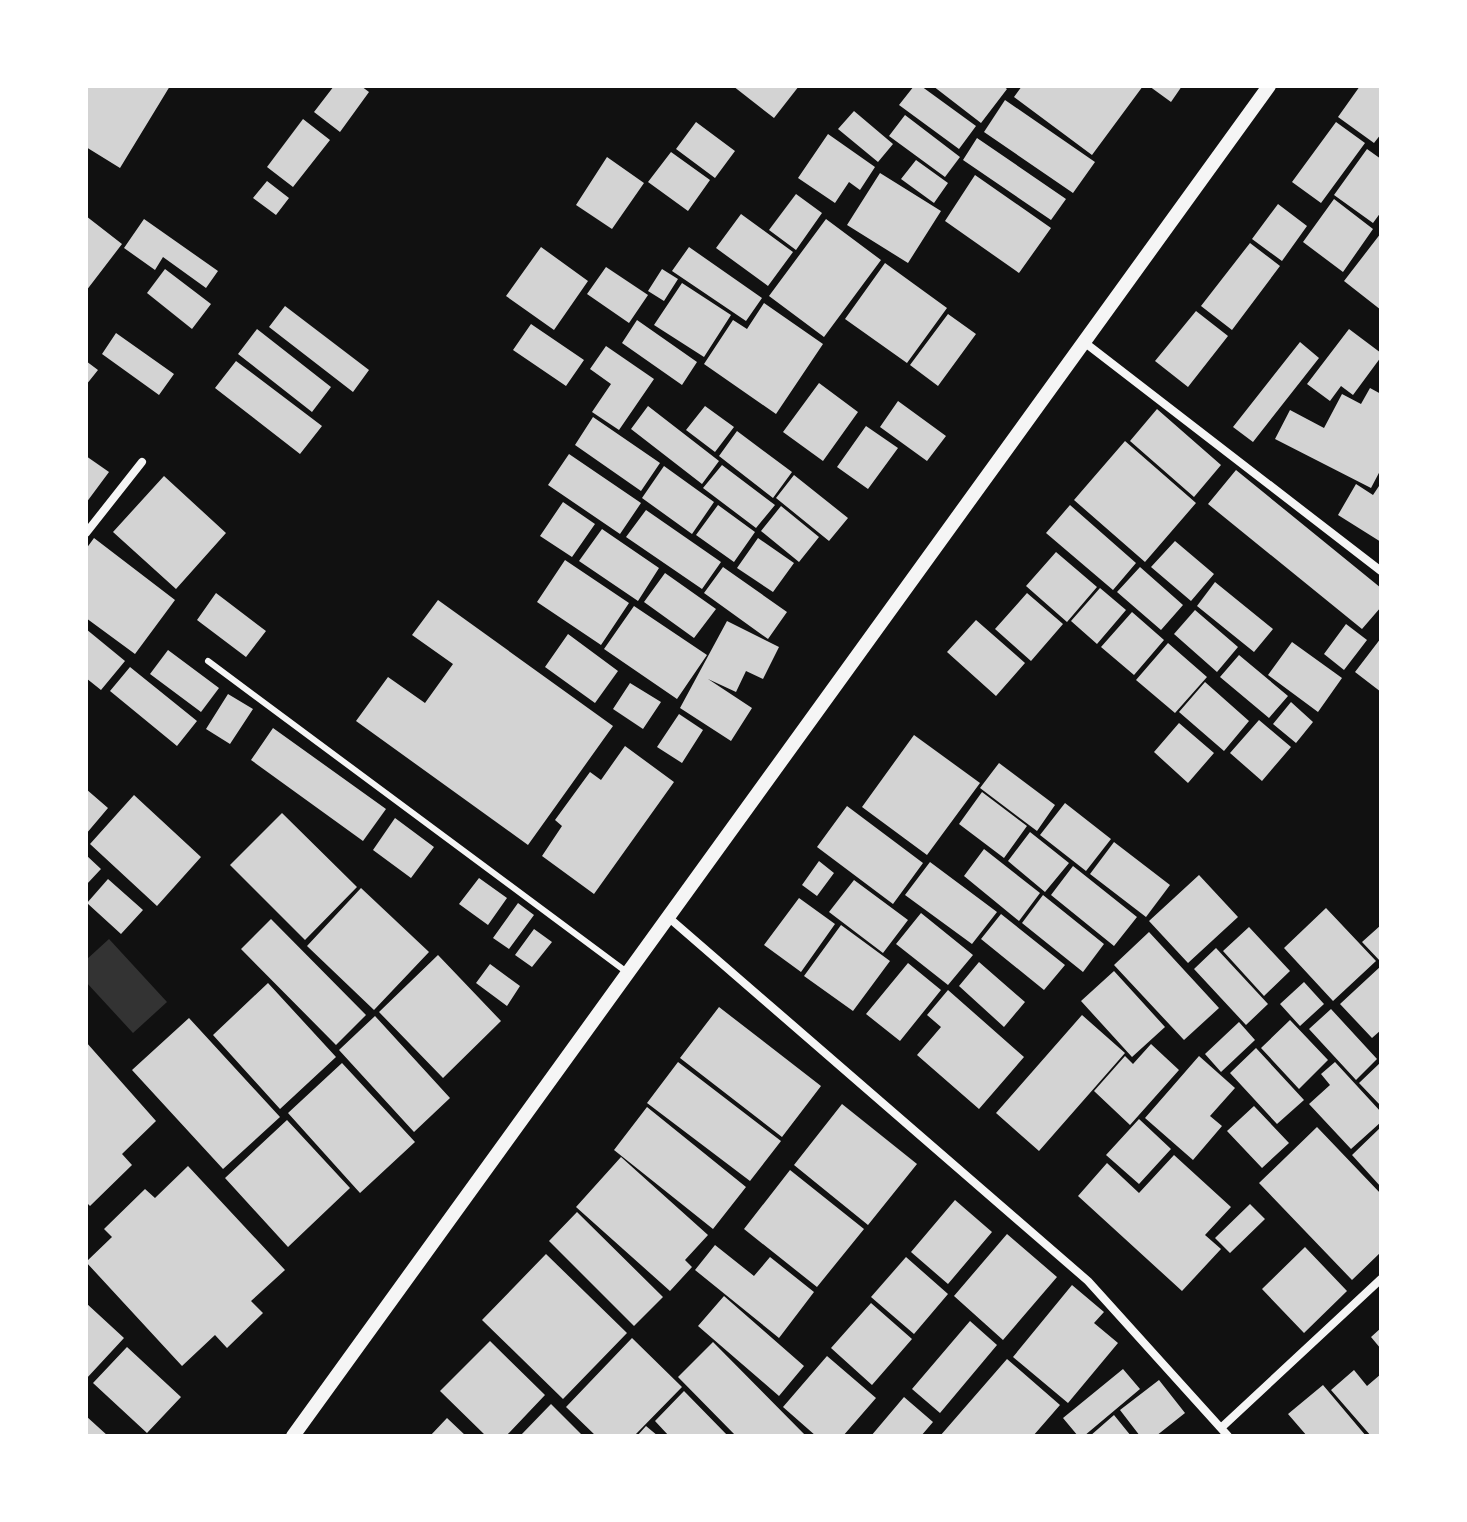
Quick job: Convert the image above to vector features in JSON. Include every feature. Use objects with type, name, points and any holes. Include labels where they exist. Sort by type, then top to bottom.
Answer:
[{"type":"street","points":[[293,1436],[1269,86]]},
{"type":"street","points":[[1084,342],[1381,571]]},
{"type":"street","points":[[86,533],[142,462]]},
{"type":"street","points":[[668,917],[1088,1281],[1228,1436]]},
{"type":"street","points":[[1222,1427],[1381,1279]]},
{"type":"lane","points":[[208,661],[628,973]]},
{"type":"shaded area","points":[[109,939],[167,1002],[133,1033],[86,982],[86,960]]},
{"type":"building","points":[[86,86],[170,86],[120,168],[86,147]]},
{"type":"building","points":[[334,86],[361,86],[369,92],[340,132],[314,112]]},
{"type":"building","points":[[733,86],[799,86],[774,118]]},
{"type":"building","points":[[914,86],[921,86],[976,126],[959,149],[899,105]]},
{"type":"building","points":[[933,86],[1003,86],[1007,89],[981,123]]},
{"type":"building","points":[[1022,86],[1143,86],[1092,155],[1014,97]]},
{"type":"building","points":[[1149,86],[1182,86],[1171,102]]},
{"type":"building","points":[[1360,86],[1381,86],[1381,134],[1374,143],[1338,117]]},
{"type":"building","points":[[1005,100],[1095,162],[1073,193],[984,132]]},
{"type":"building","points":[[854,111],[893,144],[878,162],[838,129]]},
{"type":"building","points":[[905,115],[960,157],[945,177],[889,136]]},
{"type":"building","points":[[303,119],[330,140],[293,187],[267,167]]},
{"type":"building","points":[[696,122],[735,151],[715,178],[676,149]]},
{"type":"building","points":[[1336,122],[1365,143],[1321,203],[1292,182]]},
{"type":"building","points":[[828,134],[875,167],[860,190],[849,182],[835,203],[798,178]]},
{"type":"building","points":[[977,138],[1066,199],[1051,220],[963,160]]},
{"type":"building","points":[[1367,149],[1381,159],[1381,212],[1373,223],[1334,195]]},
{"type":"building","points":[[671,152],[710,180],[688,211],[648,182]]},
{"type":"building","points":[[607,157],[644,183],[612,229],[576,205]]},
{"type":"building","points":[[916,160],[948,183],[934,203],[901,179]]},
{"type":"building","points":[[880,173],[941,211],[908,263],[847,225]]},
{"type":"building","points":[[975,175],[1051,228],[1019,273],[945,221]]},
{"type":"building","points":[[267,181],[289,198],[276,215],[253,198]]},
{"type":"building","points":[[796,194],[822,213],[796,250],[769,230]]},
{"type":"building","points":[[1334,199],[1373,229],[1343,272],[1303,242]]},
{"type":"building","points":[[1278,204],[1307,226],[1282,261],[1252,239]]},
{"type":"building","points":[[741,214],[793,252],[768,286],[716,248]]},
{"type":"building","points":[[86,216],[122,244],[86,291]]},
{"type":"building","points":[[144,219],[218,271],[206,288],[163,257],[155,270],[124,248]]},
{"type":"building","points":[[826,219],[881,260],[824,337],[769,296]]},
{"type":"building","points":[[1381,233],[1381,310],[1344,281]]},
{"type":"building","points":[[1250,243],[1280,266],[1232,330],[1201,306]]},
{"type":"building","points":[[541,247],[588,281],[554,330],[506,296]]},
{"type":"building","points":[[689,247],[762,298],[746,321],[672,271]]},
{"type":"building","points":[[885,263],[947,308],[907,363],[845,319]]},
{"type":"building","points":[[606,267],[648,295],[629,323],[587,294]]},
{"type":"building","points":[[165,269],[211,304],[192,329],[147,293]]},
{"type":"building","points":[[662,269],[678,279],[664,301],[648,291]]},
{"type":"building","points":[[682,283],[731,315],[704,357],[654,325]]},
{"type":"building","points":[[764,303],[823,344],[776,414],[704,364],[733,320],[747,329]]},
{"type":"building","points":[[285,306],[369,370],[353,392],[269,327]]},
{"type":"building","points":[[1196,311],[1228,336],[1188,387],[1155,361]]},
{"type":"building","points":[[948,314],[976,334],[938,386],[910,365]]},
{"type":"building","points":[[637,320],[697,362],[682,385],[622,343]]},
{"type":"building","points":[[531,324],[584,360],[566,386],[513,350]]},
{"type":"building","points":[[257,329],[331,387],[312,412],[238,354]]},
{"type":"building","points":[[1349,329],[1381,353],[1381,357],[1353,395],[1341,386],[1330,401],[1307,384]]},
{"type":"building","points":[[116,333],[174,374],[159,395],[102,354]]},
{"type":"building","points":[[1300,342],[1319,358],[1253,442],[1233,427]]},
{"type":"building","points":[[606,346],[654,379],[619,430],[592,412],[611,384],[590,369]]},
{"type":"building","points":[[86,361],[98,370],[86,385]]},
{"type":"building","points":[[236,361],[322,426],[300,454],[215,388]]},
{"type":"building","points":[[819,383],[858,412],[823,461],[783,432]]},
{"type":"building","points":[[1370,388],[1381,394],[1381,469],[1371,488],[1275,439],[1290,410],[1324,428],[1342,394],[1361,404]]},
{"type":"building","points":[[898,401],[946,436],[927,461],[880,427]]},
{"type":"building","points":[[648,406],[719,461],[702,484],[631,429]]},
{"type":"building","points":[[705,406],[734,427],[715,452],[686,430]]},
{"type":"building","points":[[1157,409],[1221,465],[1194,497],[1130,441]]},
{"type":"building","points":[[593,417],[660,463],[641,491],[575,445]]},
{"type":"building","points":[[866,426],[898,448],[868,489],[837,467]]},
{"type":"building","points":[[737,431],[792,472],[773,498],[719,456]]},
{"type":"building","points":[[1125,441],[1196,503],[1145,562],[1074,500]]},
{"type":"building","points":[[569,454],[641,503],[620,534],[548,485]]},
{"type":"building","points":[[86,456],[109,472],[86,503]]},
{"type":"building","points":[[722,465],[775,505],[756,528],[703,488]]},
{"type":"building","points":[[664,466],[714,502],[692,534],[642,498]]},
{"type":"building","points":[[1236,470],[1381,588],[1381,607],[1362,629],[1208,504]]},
{"type":"building","points":[[794,475],[848,518],[829,541],[776,498]]},
{"type":"building","points":[[164,476],[226,533],[176,589],[113,532]]},
{"type":"building","points":[[1381,483],[1381,542],[1338,515],[1356,484],[1373,495]]},
{"type":"building","points":[[563,502],[595,524],[572,557],[540,536]]},
{"type":"building","points":[[718,505],[755,532],[734,562],[696,535]]},
{"type":"building","points":[[1070,505],[1136,563],[1113,590],[1046,533]]},
{"type":"building","points":[[781,506],[819,537],[799,562],[761,531]]},
{"type":"building","points":[[646,510],[721,562],[702,589],[626,537]]},
{"type":"building","points":[[602,529],[659,568],[638,601],[579,561]]},
{"type":"building","points":[[94,538],[175,600],[135,654],[86,618],[86,549]]},
{"type":"building","points":[[758,538],[794,563],[773,592],[737,568]]},
{"type":"building","points":[[1175,541],[1214,574],[1191,601],[1151,567]]},
{"type":"building","points":[[1056,552],[1097,587],[1067,622],[1026,586]]},
{"type":"building","points":[[565,560],[629,603],[601,645],[537,602]]},
{"type":"building","points":[[723,567],[787,612],[768,639],[704,593]]},
{"type":"building","points":[[1140,567],[1183,605],[1161,630],[1117,592]]},
{"type":"building","points":[[665,573],[716,609],[694,638],[644,602]]},
{"type":"building","points":[[1215,582],[1273,629],[1254,652],[1197,606]]},
{"type":"building","points":[[1100,588],[1126,610],[1097,644],[1071,621]]},
{"type":"building","points":[[216,593],[266,631],[246,657],[197,620]]},
{"type":"building","points":[[1027,593],[1063,624],[1031,661],[995,629]]},
{"type":"building","points":[[438,600],[613,726],[528,845],[356,721],[388,677],[425,703],[453,664],[412,635]]},
{"type":"building","points":[[634,606],[707,655],[677,699],[604,649]]},
{"type":"building","points":[[1195,610],[1238,647],[1217,672],[1174,634]]},
{"type":"building","points":[[1132,612],[1164,640],[1134,675],[1101,647]]},
{"type":"building","points":[[976,620],[1025,663],[996,696],[947,652]]},
{"type":"building","points":[[727,621],[779,647],[763,679],[746,671],[736,692],[708,679],[752,708],[731,741],[680,708]]},
{"type":"building","points":[[1346,624],[1367,640],[1344,670],[1324,654]]},
{"type":"building","points":[[86,629],[125,661],[101,690],[86,678]]},
{"type":"building","points":[[568,634],[618,671],[595,703],[545,667]]},
{"type":"building","points":[[1381,638],[1381,692],[1355,672]]},
{"type":"building","points":[[1292,642],[1342,678],[1318,712],[1268,675]]},
{"type":"building","points":[[1168,643],[1207,677],[1175,713],[1136,680]]},
{"type":"building","points":[[168,650],[219,688],[201,712],[150,674]]},
{"type":"building","points":[[1239,655],[1288,696],[1269,718],[1220,677]]},
{"type":"building","points":[[130,667],[197,721],[177,746],[110,691]]},
{"type":"building","points":[[1205,682],[1249,721],[1224,751],[1179,712]]},
{"type":"building","points":[[630,683],[661,702],[643,729],[613,709]]},
{"type":"building","points":[[228,694],[253,709],[230,744],[206,729]]},
{"type":"building","points":[[1291,702],[1313,722],[1296,743],[1273,724]]},
{"type":"building","points":[[679,714],[703,730],[682,763],[657,747]]},
{"type":"building","points":[[1259,720],[1291,747],[1262,781],[1230,753]]},
{"type":"building","points":[[1179,723],[1214,753],[1188,783],[1154,752]]},
{"type":"building","points":[[273,728],[386,809],[363,841],[251,760]]},
{"type":"building","points":[[914,735],[980,783],[927,855],[862,807]]},
{"type":"building","points":[[625,746],[674,782],[594,894],[542,856],[562,826],[555,820],[590,772],[601,780]]},
{"type":"building","points":[[999,763],[1055,805],[1037,831],[980,788]]},
{"type":"building","points":[[86,789],[108,808],[86,834]]},
{"type":"building","points":[[982,792],[1027,826],[1004,858],[959,824]]},
{"type":"building","points":[[134,795],[201,857],[157,906],[90,844]]},
{"type":"building","points":[[1065,803],[1111,839],[1086,871],[1040,835]]},
{"type":"building","points":[[847,806],[923,863],[893,904],[817,847]]},
{"type":"building","points":[[282,813],[357,887],[305,940],[230,865]]},
{"type":"building","points":[[395,818],[434,847],[411,878],[373,850]]},
{"type":"building","points":[[1030,832],[1069,863],[1045,892],[1008,861]]},
{"type":"building","points":[[1114,842],[1170,885],[1146,917],[1090,874]]},
{"type":"building","points":[[984,849],[1040,893],[1019,921],[964,876]]},
{"type":"building","points":[[86,855],[101,869],[86,885]]},
{"type":"building","points":[[819,861],[834,873],[817,896],[802,885]]},
{"type":"building","points":[[930,862],[997,912],[972,944],[905,895]]},
{"type":"building","points":[[1073,866],[1137,917],[1114,946],[1051,895]]},
{"type":"building","points":[[1199,875],[1238,917],[1188,963],[1149,921]]},
{"type":"building","points":[[479,878],[507,898],[488,925],[459,904]]},
{"type":"building","points":[[108,879],[143,910],[121,934],[87,903]]},
{"type":"building","points":[[854,880],[908,920],[883,953],[829,912]]},
{"type":"building","points":[[361,888],[429,952],[374,1010],[307,946]]},
{"type":"building","points":[[1043,895],[1104,944],[1083,972],[1022,923]]},
{"type":"building","points":[[799,898],[835,924],[801,972],[764,945]]},
{"type":"building","points":[[518,903],[534,915],[509,949],[493,938]]},
{"type":"building","points":[[1326,908],[1376,961],[1333,1001],[1284,948]]},
{"type":"building","points":[[921,913],[973,955],[948,985],[896,944]]},
{"type":"building","points":[[1001,914],[1065,965],[1044,990],[981,939]]},
{"type":"building","points":[[271,919],[366,1015],[336,1045],[241,949]]},
{"type":"building","points":[[841,925],[890,961],[853,1011],[804,976]]},
{"type":"building","points":[[1381,925],[1381,962],[1362,942]]},
{"type":"building","points":[[1249,927],[1290,971],[1264,996],[1223,951]]},
{"type":"building","points":[[534,929],[552,942],[532,967],[515,955]]},
{"type":"building","points":[[1149,932],[1219,1008],[1184,1040],[1114,965]]},
{"type":"building","points":[[1216,948],[1268,1004],[1246,1025],[1194,969]]},
{"type":"building","points":[[438,955],[501,1021],[443,1078],[379,1012]]},
{"type":"building","points":[[979,962],[1025,1002],[1004,1027],[959,986]]},
{"type":"building","points":[[908,963],[941,990],[900,1041],[866,1014]]},
{"type":"building","points":[[490,964],[520,986],[507,1006],[476,983]]},
{"type":"building","points":[[1381,966],[1381,1030],[1372,1038],[1340,1004]]},
{"type":"building","points":[[1114,971],[1165,1027],[1132,1057],[1081,1001]]},
{"type":"building","points":[[1304,982],[1324,1004],[1300,1026],[1280,1004]]},
{"type":"building","points":[[268,983],[336,1057],[280,1109],[213,1035]]},
{"type":"building","points":[[948,990],[1024,1057],[979,1109],[917,1055],[941,1027],[927,1015]]},
{"type":"building","points":[[719,1007],[821,1086],[782,1137],[680,1058]]},
{"type":"building","points":[[1331,1009],[1377,1059],[1356,1080],[1309,1029]]},
{"type":"building","points":[[1082,1015],[1125,1053],[1039,1151],[996,1113]]},
{"type":"building","points":[[375,1016],[450,1098],[414,1132],[339,1050]]},
{"type":"building","points":[[189,1018],[280,1117],[223,1169],[132,1070]]},
{"type":"building","points":[[1290,1020],[1328,1060],[1299,1089],[1261,1048]]},
{"type":"building","points":[[1239,1022],[1255,1040],[1221,1072],[1205,1054]]},
{"type":"building","points":[[86,1042],[156,1121],[122,1154],[132,1165],[90,1206],[86,1202]]},
{"type":"building","points":[[1151,1044],[1179,1070],[1130,1125],[1094,1091],[1125,1056],[1133,1064]]},
{"type":"building","points":[[1256,1048],[1304,1100],[1277,1124],[1230,1073]]},
{"type":"building","points":[[1199,1056],[1235,1088],[1210,1116],[1222,1126],[1193,1160],[1145,1118]]},
{"type":"building","points":[[678,1062],[781,1141],[750,1181],[647,1103]]},
{"type":"building","points":[[1335,1062],[1381,1112],[1381,1122],[1351,1149],[1309,1104],[1330,1085],[1321,1074]]},
{"type":"building","points":[[1381,1062],[1381,1106],[1359,1083]]},
{"type":"building","points":[[342,1063],[415,1142],[360,1193],[288,1113]]},
{"type":"building","points":[[842,1104],[917,1164],[868,1225],[794,1165]]},
{"type":"building","points":[[1254,1106],[1289,1143],[1262,1168],[1227,1131]]},
{"type":"building","points":[[647,1107],[746,1187],[713,1229],[614,1150]]},
{"type":"building","points":[[1139,1119],[1171,1149],[1139,1184],[1106,1155]]},
{"type":"building","points":[[287,1120],[350,1188],[288,1247],[225,1178]]},
{"type":"building","points":[[1317,1127],[1381,1194],[1381,1252],[1352,1280],[1259,1183]]},
{"type":"building","points":[[1381,1127],[1381,1187],[1352,1155]]},
{"type":"building","points":[[1174,1155],[1231,1207],[1205,1235],[1221,1249],[1182,1291],[1078,1196],[1107,1163],[1139,1193]]},
{"type":"building","points":[[621,1157],[708,1235],[685,1260],[692,1267],[670,1291],[576,1207]]},
{"type":"building","points":[[188,1166],[285,1270],[251,1301],[263,1313],[227,1348],[215,1335],[182,1366],[86,1262],[112,1237],[104,1229],[145,1189],[155,1198]]},
{"type":"building","points":[[790,1170],[864,1229],[817,1287],[744,1229]]},
{"type":"building","points":[[955,1200],[992,1232],[948,1284],[911,1252]]},
{"type":"building","points":[[1250,1204],[1265,1219],[1230,1253],[1215,1238]]},
{"type":"building","points":[[577,1212],[663,1297],[634,1326],[549,1241]]},
{"type":"building","points":[[1007,1234],[1057,1277],[1003,1340],[954,1296]]},
{"type":"building","points":[[715,1245],[754,1276],[770,1257],[814,1292],[779,1338],[695,1270]]},
{"type":"building","points":[[1305,1247],[1347,1291],[1304,1333],[1262,1289]]},
{"type":"building","points":[[546,1254],[627,1333],[563,1399],[482,1320]]},
{"type":"building","points":[[906,1257],[948,1294],[914,1334],[871,1297]]},
{"type":"building","points":[[1072,1285],[1104,1312],[1094,1323],[1118,1343],[1068,1403],[1013,1357]]},
{"type":"building","points":[[724,1296],[804,1366],[779,1396],[698,1326]]},
{"type":"building","points":[[86,1303],[124,1338],[86,1379]]},
{"type":"building","points":[[871,1303],[912,1339],[872,1385],[831,1348]]},
{"type":"building","points":[[970,1321],[997,1345],[940,1413],[912,1389]]},
{"type":"building","points":[[1381,1328],[1381,1349],[1371,1337]]},
{"type":"building","points":[[632,1338],[682,1387],[634,1436],[596,1436],[566,1407]]},
{"type":"building","points":[[490,1341],[545,1395],[506,1436],[486,1436],[440,1391]]},
{"type":"building","points":[[713,1342],[806,1436],[736,1436],[678,1377]]},
{"type":"building","points":[[127,1347],[181,1397],[147,1433],[93,1383]]},
{"type":"building","points":[[827,1356],[876,1398],[843,1436],[816,1436],[783,1407]]},
{"type":"building","points":[[1007,1359],[1060,1405],[1033,1436],[940,1436]]},
{"type":"building","points":[[1123,1369],[1140,1389],[1084,1436],[1078,1436],[1063,1418]]},
{"type":"building","points":[[1354,1370],[1367,1386],[1381,1374],[1381,1436],[1371,1436],[1331,1390]]},
{"type":"building","points":[[1159,1380],[1185,1413],[1156,1436],[1140,1436],[1120,1410]]},
{"type":"building","points":[[1323,1385],[1366,1436],[1307,1436],[1288,1414]]},
{"type":"building","points":[[684,1391],[728,1436],[669,1436],[655,1421]]},
{"type":"building","points":[[904,1397],[933,1422],[921,1436],[871,1436]]},
{"type":"building","points":[[551,1404],[583,1436],[520,1436]]},
{"type":"building","points":[[1114,1415],[1131,1436],[1090,1436]]},
{"type":"building","points":[[86,1416],[108,1436],[86,1436]]},
{"type":"building","points":[[447,1418],[466,1436],[430,1436]]},
{"type":"building","points":[[646,1426],[658,1436],[637,1436]]}]
